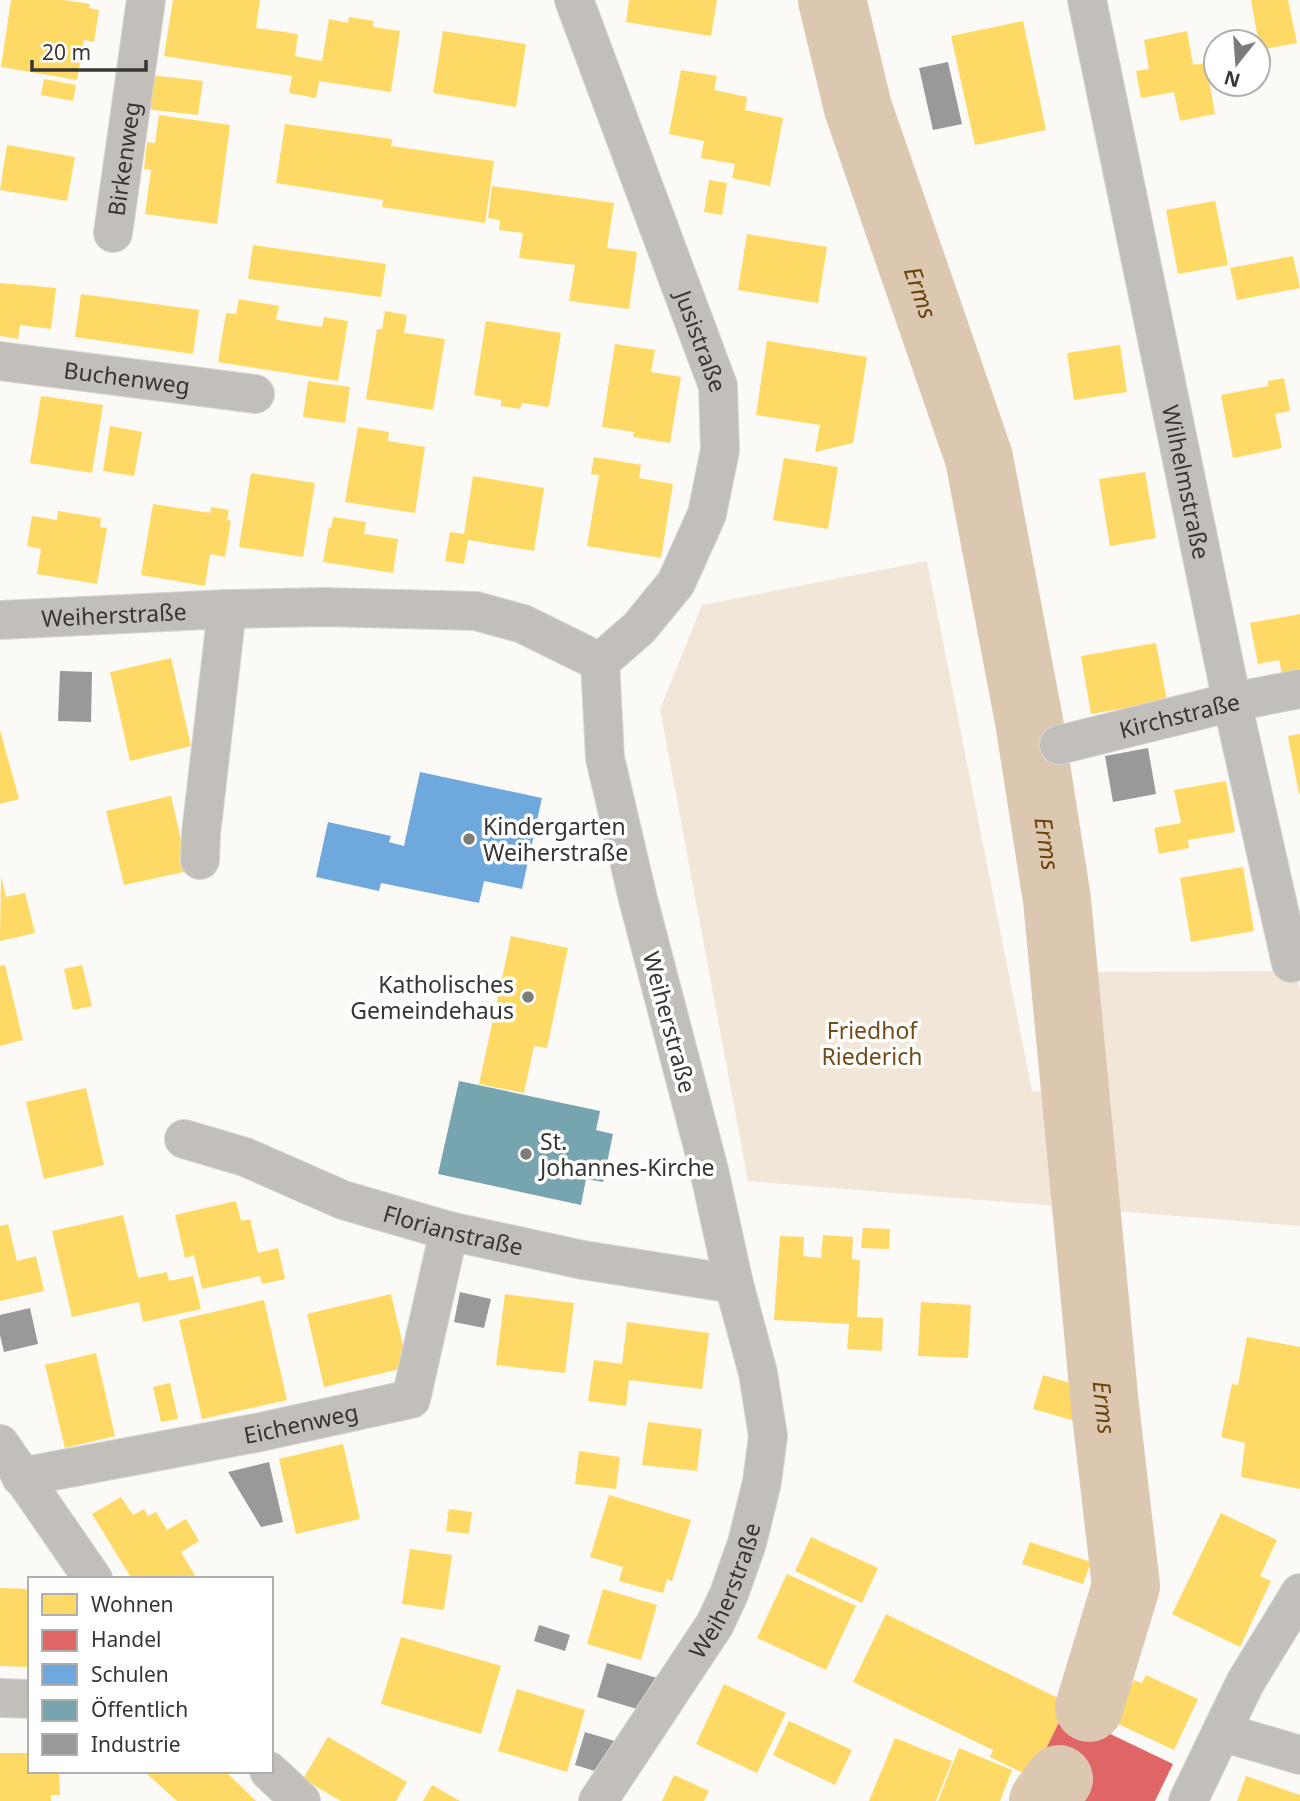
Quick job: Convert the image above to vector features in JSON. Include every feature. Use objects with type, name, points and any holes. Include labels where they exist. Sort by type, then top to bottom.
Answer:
[{"type":"street","name":"Birkenweg","points":[[113,233],[146,0]]},
{"type":"street","name":"Jusistraße","points":[[574,0],[718,386],[720,450],[707,514],[676,583],[639,628],[600,662]]},
{"type":"street","name":"Wilhelmstraße","points":[[1087,0],[1232,702],[1290,964]]},
{"type":"street","name":"Buchenweg","points":[[0,361],[255,394]]},
{"type":"street","name":"Weiherstraße","points":[[0,620],[323,607],[476,611],[523,624],[600,662],[605,758],[758,1373],[768,1436],[762,1482],[747,1543],[729,1594],[715,1624],[598,1801]]},
{"type":"street","points":[[200,860],[227,609]]},
{"type":"street","name":"Kirchstraße","points":[[1059,746],[1232,702],[1300,689]]},
{"type":"street","name":"Florianstraße","points":[[184,1139],[245,1157],[343,1200],[449,1231],[583,1260],[734,1284]]},
{"type":"street","name":"Eichenweg","points":[[21,1477],[256,1433],[411,1399],[449,1231]]},
{"type":"street","points":[[0,1444],[92,1577]]},
{"type":"street","points":[[1188,1801],[1245,1683],[1300,1593]]},
{"type":"street","points":[[0,1698],[28,1699]]},
{"type":"street","points":[[1222,1732],[1300,1755]]},
{"type":"street","points":[[271,1773],[301,1801]]},
{"type":"green space","name":"Friedhof Riederich","points":[[927,561],[1032,1091],[1093,1095],[1077,972],[1297,971],[1300,991],[1300,1226],[748,1181],[660,709],[702,605]]},
{"type":"building: Wohnen","points":[[11,0],[64,0],[90,4],[89,8],[99,10],[94,42],[84,40],[77,80],[1,67]]},
{"type":"building: Wohnen","points":[[173,0],[260,0],[256,28],[298,34],[295,56],[322,61],[329,19],[348,23],[349,17],[374,21],[373,27],[400,31],[391,92],[319,81],[316,98],[289,93],[292,76],[164,56]]},
{"type":"building: Wohnen","points":[[629,0],[717,0],[711,36],[626,22]]},
{"type":"building: Wohnen","points":[[1251,0],[1288,0],[1297,43],[1272,48],[1272,28],[1256,28]]},
{"type":"building: Wohnen","points":[[1023,21],[1046,130],[975,145],[951,36]]},
{"type":"building: Wohnen","points":[[443,31],[526,44],[516,107],[433,93]]},
{"type":"building: Wohnen","points":[[1187,31],[1193,65],[1202,64],[1202,98],[1212,98],[1215,114],[1180,121],[1174,92],[1141,98],[1136,71],[1149,69],[1144,40]]},
{"type":"building: Wohnen","points":[[681,70],[717,76],[714,90],[747,97],[745,110],[783,118],[770,186],[732,178],[735,164],[701,158],[704,141],[669,134]]},
{"type":"building: Wohnen","points":[[150,75],[203,81],[198,115],[146,109]]},
{"type":"building: Wohnen","points":[[44,79],[76,85],[73,101],[41,95]]},
{"type":"building: Wohnen","points":[[159,115],[230,125],[217,224],[145,214],[151,170],[144,169],[147,142],[155,143]]},
{"type":"building: Wohnen","points":[[285,124],[392,139],[391,146],[494,161],[485,223],[382,207],[383,200],[276,183]]},
{"type":"building: Wohnen","points":[[7,145],[75,157],[67,201],[0,190]]},
{"type":"building: Wohnen","points":[[709,180],[727,183],[722,215],[704,212]]},
{"type":"building: Wohnen","points":[[492,186],[614,203],[607,248],[637,252],[629,309],[569,301],[575,265],[519,258],[523,233],[499,230],[500,220],[488,218]]},
{"type":"building: Wohnen","points":[[1215,201],[1228,265],[1178,274],[1166,210]]},
{"type":"building: Wohnen","points":[[747,234],[827,247],[818,303],[738,290]]},
{"type":"building: Wohnen","points":[[253,245],[386,264],[381,297],[248,279]]},
{"type":"building: Wohnen","points":[[1293,256],[1300,288],[1237,300],[1230,268]]},
{"type":"building: Wohnen","points":[[0,283],[56,288],[51,329],[20,325],[18,339],[0,336]]},
{"type":"building: Wohnen","points":[[81,294],[199,310],[193,354],[75,337]]},
{"type":"building: Wohnen","points":[[239,299],[279,306],[276,319],[283,321],[322,327],[324,317],[348,321],[338,381],[218,362],[226,313],[236,314]]},
{"type":"building: Wohnen","points":[[385,311],[407,315],[404,333],[445,339],[433,410],[366,399],[377,329],[382,329]]},
{"type":"building: Wohnen","points":[[486,321],[561,333],[549,407],[522,403],[520,409],[501,406],[501,400],[474,395]]},
{"type":"building: Wohnen","points":[[767,341],[867,357],[853,443],[815,452],[820,425],[756,415]]},
{"type":"building: Wohnen","points":[[615,344],[655,350],[651,372],[681,377],[670,443],[633,437],[634,432],[602,427]]},
{"type":"building: Wohnen","points":[[1120,345],[1127,392],[1074,400],[1067,353]]},
{"type":"building: Wohnen","points":[[1284,378],[1290,411],[1275,414],[1282,448],[1233,458],[1221,395],[1268,386],[1268,381]]},
{"type":"building: Wohnen","points":[[308,381],[350,387],[345,423],[303,417]]},
{"type":"building: Wohnen","points":[[41,396],[103,405],[92,473],[30,463]]},
{"type":"building: Wohnen","points":[[110,426],[142,432],[134,476],[103,471]]},
{"type":"building: Wohnen","points":[[358,427],[389,432],[388,441],[425,447],[415,513],[345,502]]},
{"type":"building: Wohnen","points":[[594,457],[641,465],[639,478],[673,484],[661,558],[587,546],[599,475],[591,474]]},
{"type":"building: Wohnen","points":[[784,458],[838,467],[828,529],[773,520]]},
{"type":"building: Wohnen","points":[[1145,472],[1156,538],[1110,546],[1099,479]]},
{"type":"building: Wohnen","points":[[251,473],[315,483],[303,557],[239,547]]},
{"type":"building: Wohnen","points":[[473,476],[544,488],[534,551],[468,540],[464,564],[445,561],[450,532],[464,534]]},
{"type":"building: Wohnen","points":[[153,504],[210,513],[211,507],[229,510],[227,520],[231,521],[225,557],[210,554],[205,586],[141,575]]},
{"type":"building: Wohnen","points":[[58,511],[101,518],[100,527],[107,528],[97,584],[37,574],[41,549],[27,546],[32,516],[57,520]]},
{"type":"building: Wohnen","points":[[333,517],[366,522],[364,534],[398,539],[393,573],[323,562]]},
{"type":"building: Wohnen","points":[[1300,614],[1300,671],[1282,674],[1279,660],[1258,664],[1250,623]]},
{"type":"building: Wohnen","points":[[1156,643],[1167,701],[1091,714],[1081,656]]},
{"type":"building: Wohnen","points":[[171,658],[191,746],[130,761],[110,672]]},
{"type":"building: Wohnen","points":[[0,730],[19,799],[0,804]]},
{"type":"building: Wohnen","points":[[1300,734],[1300,794],[1299,794],[1288,736]]},
{"type":"building: Wohnen","points":[[1226,781],[1235,832],[1188,840],[1189,848],[1159,854],[1154,828],[1181,823],[1174,790]]},
{"type":"building: Wohnen","points":[[171,796],[188,871],[124,885],[106,811]]},
{"type":"building: Wohnen","points":[[1243,867],[1254,931],[1191,942],[1180,878]]},
{"type":"building: Wohnen","points":[[1,876],[6,897],[25,893],[35,933],[0,941]]},
{"type":"building: Wohnen","name":"Katholisches Gemeindehaus","points":[[511,936],[568,948],[547,1048],[534,1046],[524,1093],[479,1084]]},
{"type":"building: Wohnen","points":[[5,965],[23,1040],[0,1046],[0,966]]},
{"type":"building: Wohnen","points":[[82,965],[92,1006],[73,1010],[64,969]]},
{"type":"building: Wohnen","points":[[86,1088],[104,1165],[44,1179],[26,1102]]},
{"type":"building: Wohnen","points":[[236,1201],[241,1221],[250,1219],[258,1253],[278,1248],[285,1279],[262,1284],[260,1276],[202,1289],[194,1255],[185,1258],[175,1215]]},
{"type":"building: Wohnen","points":[[123,1215],[138,1278],[167,1272],[169,1281],[193,1276],[201,1309],[143,1322],[139,1302],[72,1317],[52,1231]]},
{"type":"building: Wohnen","points":[[8,1224],[17,1261],[36,1256],[44,1291],[0,1301],[0,1226]]},
{"type":"building: Wohnen","points":[[863,1228],[890,1229],[889,1249],[861,1248]]},
{"type":"building: Wohnen","points":[[823,1235],[853,1237],[852,1259],[860,1260],[857,1317],[883,1318],[882,1351],[847,1349],[849,1324],[774,1320],[780,1236],[804,1237],[803,1256],[821,1258]]},
{"type":"building: Wohnen","points":[[391,1294],[408,1367],[324,1387],[307,1314]]},
{"type":"building: Wohnen","points":[[505,1294],[574,1303],[565,1373],[496,1365]]},
{"type":"building: Wohnen","points":[[264,1300],[287,1400],[202,1419],[179,1320]]},
{"type":"building: Wohnen","points":[[921,1302],[971,1305],[968,1358],[918,1356]]},
{"type":"building: Wohnen","points":[[627,1322],[709,1333],[702,1389],[629,1380],[626,1406],[588,1401],[594,1360],[622,1364]]},
{"type":"building: Wohnen","points":[[1247,1337],[1300,1347],[1300,1489],[1241,1477],[1245,1443],[1221,1437],[1232,1384],[1238,1385]]},
{"type":"building: Wohnen","points":[[96,1353],[115,1436],[65,1448],[45,1365]]},
{"type":"building: Wohnen","points":[[1043,1375],[1087,1388],[1082,1401],[1088,1403],[1082,1423],[1033,1409]]},
{"type":"building: Wohnen","points":[[170,1383],[178,1419],[161,1422],[153,1387]]},
{"type":"building: Wohnen","points":[[648,1422],[702,1429],[697,1471],[642,1465]]},
{"type":"building: Wohnen","points":[[343,1444],[360,1519],[296,1534],[279,1459]]},
{"type":"building: Wohnen","points":[[579,1451],[620,1457],[616,1489],[575,1484]]},
{"type":"building: Wohnen","points":[[609,1495],[691,1520],[672,1581],[667,1579],[663,1593],[619,1581],[623,1567],[590,1557]]},
{"type":"building: Wohnen","points":[[121,1497],[133,1515],[144,1509],[148,1516],[156,1512],[167,1530],[186,1519],[199,1541],[181,1552],[196,1577],[131,1577],[92,1514]]},
{"type":"building: Wohnen","points":[[449,1509],[472,1512],[469,1534],[446,1531]]},
{"type":"building: Wohnen","points":[[1221,1513],[1277,1540],[1260,1576],[1271,1581],[1240,1647],[1172,1614]]},
{"type":"building: Wohnen","points":[[811,1537],[878,1568],[862,1603],[795,1571]]},
{"type":"building: Wohnen","points":[[1030,1542],[1091,1562],[1083,1584],[1022,1564]]},
{"type":"building: Wohnen","points":[[410,1549],[452,1555],[444,1610],[402,1604]]},
{"type":"building: Wohnen","points":[[787,1574],[856,1606],[826,1670],[757,1638]]},
{"type":"building: Wohnen","points":[[0,1588],[28,1589],[28,1667],[0,1666]]},
{"type":"building: Wohnen","points":[[603,1589],[657,1605],[641,1660],[587,1644]]},
{"type":"building: Wohnen","points":[[886,1614],[1068,1703],[1039,1763],[1049,1768],[1042,1782],[990,1757],[993,1750],[853,1682]]},
{"type":"building: Wohnen","points":[[401,1637],[501,1666],[481,1734],[381,1704]]},
{"type":"building: Wohnen","points":[[1146,1675],[1198,1699],[1174,1750],[1114,1722],[1134,1680],[1142,1683]]},
{"type":"building: Wohnen","points":[[724,1684],[786,1713],[757,1773],[696,1744]]},
{"type":"building: Wohnen","points":[[517,1689],[585,1710],[567,1772],[498,1751]]},
{"type":"building: Wohnen","points":[[789,1721],[852,1750],[835,1785],[773,1755]]},
{"type":"building: Wohnen","points":[[328,1737],[407,1782],[396,1801],[341,1801],[303,1779]]},
{"type":"building: Wohnen","points":[[895,1738],[952,1761],[936,1801],[869,1801]]},
{"type":"building: Wohnen","points":[[959,1748],[1012,1770],[1000,1801],[938,1801]]},
{"type":"building: Wohnen","points":[[0,1753],[28,1753],[28,1773],[59,1773],[60,1795],[51,1795],[51,1801],[0,1801]]},
{"type":"building: Wohnen","points":[[146,1773],[227,1773],[256,1801],[177,1801]]},
{"type":"building: Wohnen","points":[[674,1775],[709,1791],[704,1801],[662,1801]]},
{"type":"building: Wohnen","points":[[1246,1776],[1300,1795],[1300,1801],[1237,1801]]},
{"type":"building: Wohnen","points":[[432,1785],[460,1801],[423,1801]]},
{"type":"building: Handel","points":[[1062,1716],[1102,1735],[1104,1731],[1173,1764],[1155,1801],[1071,1801],[1080,1783],[1039,1763]]},
{"type":"building: Schulen","name":"Kindergarten Weiherstraße","points":[[420,772],[542,798],[522,889],[484,881],[479,903],[381,883],[379,891],[316,877],[328,822],[391,836],[389,842],[404,846]]},
{"type":"building: Öffentlich","name":"St. Johannes-Kirche","points":[[459,1081],[600,1111],[596,1130],[613,1134],[603,1182],[586,1179],[581,1205],[438,1174]]},
{"type":"building: Industrie","points":[[948,62],[962,124],[933,130],[919,68]]},
{"type":"building: Industrie","points":[[60,671],[92,672],[91,722],[58,721]]},
{"type":"building: Industrie","points":[[1148,748],[1156,794],[1113,802],[1105,756]]},
{"type":"building: Industrie","points":[[460,1292],[491,1299],[484,1328],[454,1322]]},
{"type":"building: Industrie","points":[[30,1308],[38,1344],[4,1352],[0,1335],[0,1315]]},
{"type":"building: Industrie","points":[[269,1462],[283,1522],[261,1527],[228,1472]]},
{"type":"building: Industrie","points":[[539,1625],[570,1635],[565,1651],[534,1641]]},
{"type":"building: Industrie","points":[[607,1663],[657,1678],[647,1712],[597,1697]]},
{"type":"building: Industrie","points":[[585,1732],[618,1742],[608,1775],[575,1765]]},
{"type":"waterway","name":"Erms","points":[[832,0],[858,108],[979,458],[1029,721],[1057,900],[1105,1406],[1126,1586],[1089,1708]]},
{"type":"waterway","name":"Erms","points":[[1043,1801],[1059,1779]]},
{"type":"place","name":"Kindergarten Weiherstraße","points":[[469,839]]},
{"type":"place","name":"Katholisches Gemeindehaus","points":[[528,997]]},
{"type":"place","name":"St. Johannes-Kirche","points":[[526,1154]]}]
